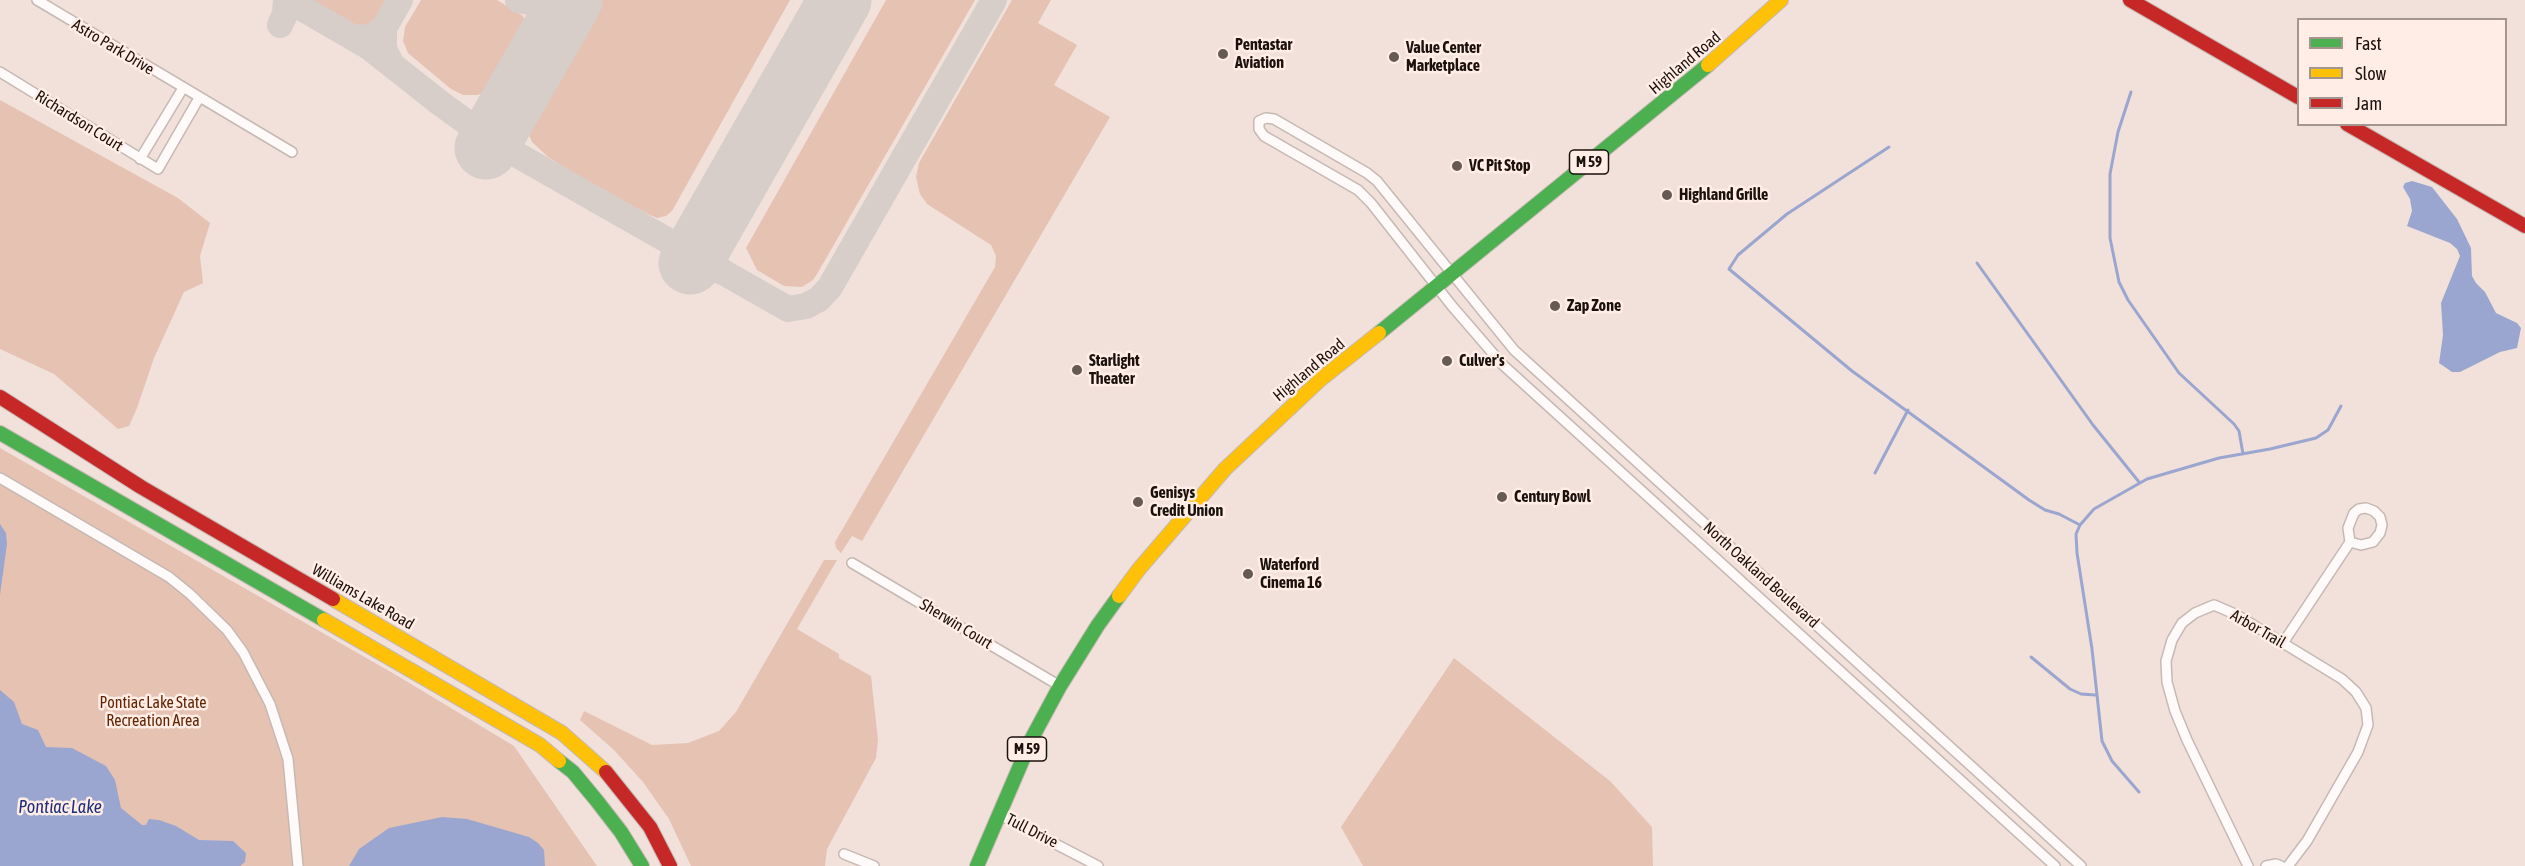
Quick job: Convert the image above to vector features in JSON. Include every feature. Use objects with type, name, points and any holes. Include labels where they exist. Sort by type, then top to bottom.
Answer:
[{"type":"main road","name":"Highland Road","points":[[977,866],[1032,738],[1060,686],[1098,625],[1138,569],[1225,469],[1321,379],[1690,82],[1781,0]]},
{"type":"main road","points":[[2130,0],[2297,96]]},
{"type":"main road","points":[[2350,126],[2525,226]]},
{"type":"main road","name":"Williams Lake Road","points":[[0,397],[141,488],[527,710],[562,733],[596,761],[625,793],[650,827],[670,866]]},
{"type":"main road","points":[[0,433],[540,745],[573,772],[621,832],[642,866]]},
{"type":"street","name":"Astro Park Drive","points":[[40,3],[292,152]]},
{"type":"street","name":"Richardson Court","points":[[0,72],[158,169],[181,129]]},
{"type":"street","points":[[140,159],[183,88]]},
{"type":"street","points":[[164,120],[181,129],[199,98]]},
{"type":"street","name":"North Oakland Boulevard","points":[[2055,866],[1510,372],[1358,190],[1264,136],[1259,129],[1259,121],[1266,118],[1274,119],[1367,173],[1382,187],[1520,356],[2081,866]]},
{"type":"street","points":[[0,478],[169,577],[227,630],[243,652],[270,704],[288,759],[298,866]]},
{"type":"street","points":[[2283,643],[2350,542],[2348,528],[2354,513],[2366,508],[2374,511],[2380,517],[2382,525],[2380,533],[2373,542],[2361,544],[2350,542]]},
{"type":"street","name":"Sherwin Court","points":[[852,563],[1060,686]]},
{"type":"street","name":"Arbor Trail","points":[[2248,866],[2175,711],[2166,682],[2166,660],[2172,640],[2182,623],[2194,613],[2214,605],[2237,615],[2318,663],[2356,692],[2366,708],[2368,725],[2358,752],[2307,841],[2288,866]]},
{"type":"street","name":"Tull Drive","points":[[998,814],[1098,866]]},
{"type":"street","points":[[844,854],[874,866]]},
{"type":"street","points":[[2266,866],[2276,864],[2281,866]]},
{"type":"green space","points":[[311,0],[388,0],[376,19],[364,26],[350,23]]},
{"type":"green space","points":[[421,0],[497,0],[523,16],[527,30],[497,86],[478,95],[463,95],[451,89],[408,53],[403,41],[405,27]]},
{"type":"green space","points":[[595,0],[790,0],[672,211],[666,216],[657,218],[592,185],[548,157],[532,142],[528,133],[529,117]]},
{"type":"green space","points":[[886,0],[975,0],[813,280],[802,287],[784,286],[757,270],[746,248]]},
{"type":"green space","points":[[1012,0],[1051,0],[1038,23],[1077,45],[1054,85],[1110,117],[862,541],[852,536],[841,553],[836,548],[835,542],[995,267],[996,256],[991,245],[927,204],[920,194],[916,177],[919,163]]},
{"type":"green space","points":[[0,100],[178,198],[210,223],[200,256],[203,283],[184,292],[154,358],[129,426],[118,429],[54,374],[0,349]]},
{"type":"green space","name":"Pontiac Lake State Recreation Area","points":[[0,448],[396,675],[514,746],[597,866],[0,866]]},
{"type":"green space","points":[[824,560],[837,560],[797,629],[839,654],[839,658],[871,676],[878,740],[876,758],[827,849],[825,866],[691,866],[669,819],[643,782],[614,750],[580,720],[584,711],[652,745],[688,743],[719,731],[736,712]]},
{"type":"green space","points":[[1454,658],[1610,781],[1652,827],[1653,866],[1363,866],[1341,827]]},
{"type":"water","points":[[2412,181],[2432,187],[2457,219],[2471,248],[2472,276],[2476,283],[2485,292],[2496,313],[2517,323],[2521,328],[2517,348],[2500,352],[2460,372],[2452,372],[2439,363],[2443,335],[2441,303],[2460,256],[2457,249],[2450,243],[2407,226],[2412,211],[2410,199],[2403,187],[2405,183]]},
{"type":"water","points":[[0,524],[6,533],[7,544],[0,595]]},
{"type":"water","name":"Pontiac Lake","points":[[0,690],[14,702],[22,724],[38,730],[46,747],[72,748],[106,766],[115,780],[121,808],[142,825],[146,825],[149,819],[159,820],[176,826],[199,840],[233,841],[246,853],[245,862],[240,866],[0,866]]},
{"type":"water","points":[[442,817],[467,819],[529,837],[544,850],[545,866],[349,866],[359,849],[389,828]]},
{"type":"waterway","points":[[2131,92],[2118,132],[2110,174],[2110,238],[2119,282],[2128,300],[2179,373],[2234,424],[2239,431],[2243,454]]},
{"type":"waterway","points":[[1889,147],[1787,214],[1738,255],[1729,269],[1852,371],[2029,500],[2045,510],[2059,514],[2080,525]]},
{"type":"waterway","points":[[1977,263],[2093,425],[2139,482]]},
{"type":"waterway","points":[[2139,792],[2112,761],[2102,741],[2092,649],[2077,553],[2076,534],[2080,525],[2094,509],[2147,479],[2219,458],[2316,438],[2328,430],[2341,406]]},
{"type":"waterway","points":[[1875,473],[1908,410]]},
{"type":"waterway","points":[[2031,657],[2070,689],[2081,694],[2095,695]]},
{"type":"taxiway","points":[[280,25],[285,14],[286,0]]},
{"type":"taxiway","points":[[288,0],[369,47],[491,140],[788,309],[806,306],[819,299],[830,287],[994,0]]},
{"type":"taxiway","points":[[384,28],[400,0]]},
{"type":"taxiway","points":[[518,0],[535,3],[554,0]]},
{"type":"taxiway","points":[[352,37],[370,38],[384,28],[384,49],[391,63]]},
{"type":"taxiway","points":[[710,227],[711,260],[722,272]]},
{"type":"runway","points":[[486,148],[571,0]]},
{"type":"runway","points":[[690,263],[840,0]]},
{"type":"traffic: fast","points":[[1379,333],[1708,65]]},
{"type":"traffic: fast","points":[[0,433],[324,620]]},
{"type":"traffic: fast","points":[[977,866],[1032,738],[1060,686],[1119,596]]},
{"type":"traffic: fast","points":[[559,761],[573,772],[597,801],[621,832],[642,866]]},
{"type":"traffic: slow","points":[[1708,65],[1781,0]]},
{"type":"traffic: slow","points":[[1119,596],[1139,569],[1225,469],[1321,379],[1379,333]]},
{"type":"traffic: slow","points":[[333,599],[562,733],[606,772]]},
{"type":"traffic: slow","points":[[324,620],[540,745],[559,761]]},
{"type":"traffic: jam","points":[[2130,0],[2297,96]]},
{"type":"traffic: jam","points":[[2350,126],[2525,226]]},
{"type":"traffic: jam","points":[[0,397],[141,487],[333,599]]},
{"type":"traffic: jam","points":[[606,772],[650,827],[670,866]]},
{"type":"place","name":"Pentastar Aviation","points":[[1223,54]]},
{"type":"place","name":"Value Center Marketplace","points":[[1394,57]]},
{"type":"place","name":"VC Pit Stop","points":[[1457,166]]},
{"type":"place","name":"Highland Grille","points":[[1667,195]]},
{"type":"place","name":"Zap Zone","points":[[1555,306]]},
{"type":"place","name":"Culver's","points":[[1447,361]]},
{"type":"place","name":"Starlight Theater","points":[[1077,370]]},
{"type":"place","name":"Century Bowl","points":[[1502,497]]},
{"type":"place","name":"Genisys Credit Union","points":[[1138,502]]},
{"type":"place","name":"Waterford Cinema 16","points":[[1248,574]]}]
